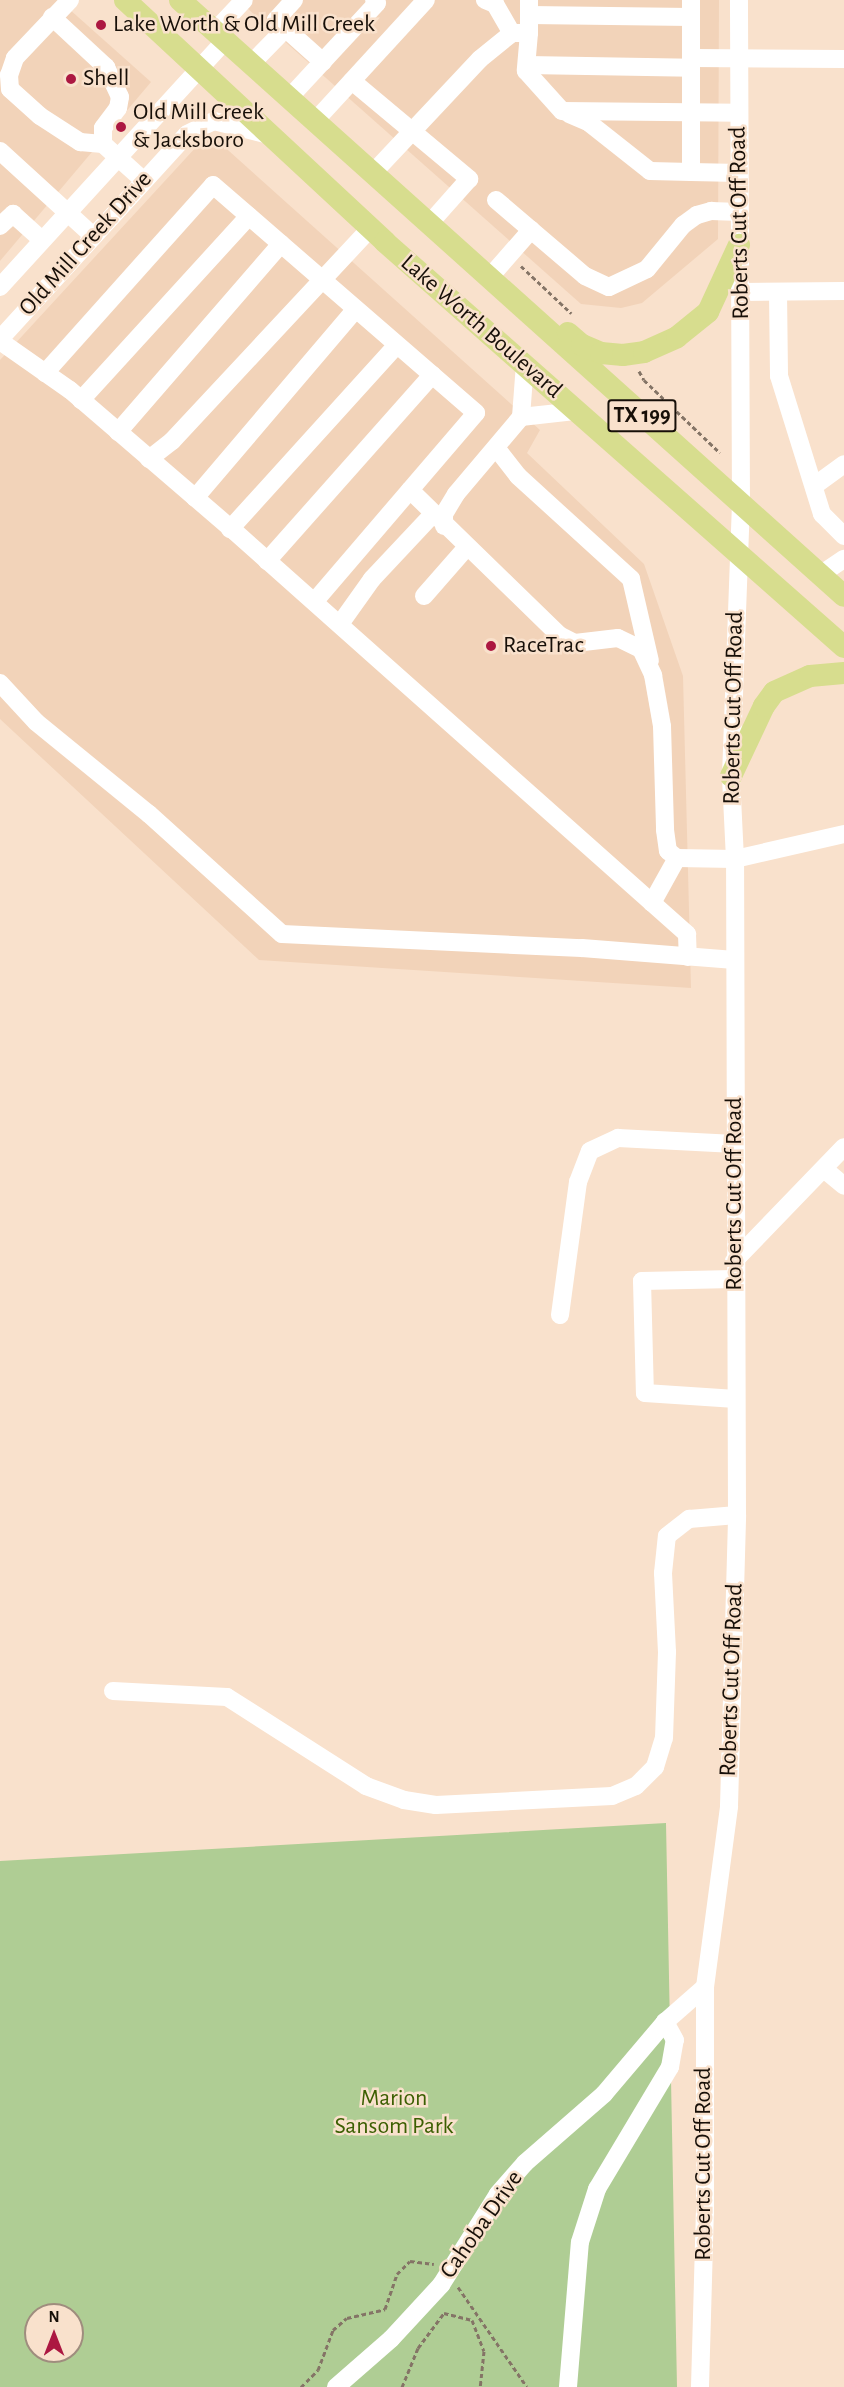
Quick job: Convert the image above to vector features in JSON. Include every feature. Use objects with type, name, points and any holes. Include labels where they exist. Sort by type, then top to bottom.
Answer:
[{"type":"main road","name":"Lake Worth Boulevard","points":[[125,0],[370,229],[525,364],[737,556],[844,647]]},
{"type":"main road","name":"Lake Worth Boulevard","points":[[180,0],[741,507],[844,596]]},
{"type":"main road","points":[[543,326],[565,330],[582,345],[601,353],[644,352],[677,337],[708,312],[739,244]]},
{"type":"main road","points":[[731,776],[764,706],[774,692],[810,676],[844,673]]},
{"type":"street","points":[[70,0],[15,58],[9,75],[10,89],[40,116],[80,142],[109,150],[143,180]]},
{"type":"street","name":"Old Mill Creek Drive","points":[[0,287],[66,212],[109,150],[198,69],[244,0]]},
{"type":"street","points":[[294,0],[276,20],[323,62]]},
{"type":"street","points":[[289,98],[377,3],[374,0]]},
{"type":"street","points":[[315,121],[426,0]]},
{"type":"street","points":[[485,0],[525,20],[691,9],[691,172]]},
{"type":"street","name":"Roberts Cut Off Road","points":[[700,2387],[705,2213],[705,1987],[729,1797],[737,1515],[734,1270],[735,859],[731,776],[737,556],[741,507],[739,0]]},
{"type":"street","points":[[52,17],[106,68],[120,97],[118,108],[103,128],[109,150]]},
{"type":"street","points":[[525,20],[526,71],[561,111],[588,122],[650,171],[739,173]]},
{"type":"street","points":[[373,173],[480,59],[525,20]]},
{"type":"street","points":[[251,64],[286,28]]},
{"type":"street","points":[[527,65],[691,63],[739,58],[844,59]]},
{"type":"street","points":[[352,81],[414,130],[469,179],[429,224]]},
{"type":"street","points":[[561,111],[739,113]]},
{"type":"street","name":"Old Mill Creek Drive","points":[[0,340],[187,134],[214,121],[269,135]]},
{"type":"street","points":[[0,151],[93,236]]},
{"type":"street","points":[[45,373],[213,185],[476,413],[315,601]]},
{"type":"street","points":[[496,200],[590,280],[609,287],[647,269],[683,225],[697,215],[711,211],[739,212]]},
{"type":"street","points":[[0,226],[13,214],[41,239]]},
{"type":"street","points":[[81,400],[249,216]]},
{"type":"street","points":[[149,459],[172,441],[370,229]]},
{"type":"street","points":[[489,278],[531,230]]},
{"type":"street","points":[[118,432],[281,244]]},
{"type":"street","points":[[741,292],[844,291]]},
{"type":"street","points":[[777,292],[779,376],[822,514],[844,536]]},
{"type":"street","points":[[195,498],[356,309]]},
{"type":"street","points":[[0,340],[81,400],[315,601],[687,934],[688,957]]},
{"type":"street","points":[[230,528],[397,345]]},
{"type":"street","points":[[340,624],[372,579],[438,520],[521,417],[525,364]]},
{"type":"street","points":[[267,561],[432,375]]},
{"type":"street","points":[[521,417],[575,411]]},
{"type":"street","points":[[497,449],[518,476],[631,579],[662,726],[665,831],[669,851],[677,858],[735,859],[844,834]]},
{"type":"street","points":[[813,486],[844,464]]},
{"type":"street","points":[[410,490],[466,548],[560,635],[575,643],[618,638],[641,649],[653,675]]},
{"type":"street","points":[[424,596],[466,548]]},
{"type":"street","points":[[820,575],[844,559]]},
{"type":"street","points":[[0,683],[36,722],[149,814],[282,934],[582,948],[735,960]]},
{"type":"street","points":[[652,903],[677,858]]},
{"type":"street","points":[[560,1315],[578,1182],[590,1151],[618,1138],[735,1144]]},
{"type":"street","points":[[736,1399],[645,1393],[642,1281],[734,1270],[844,1147]]},
{"type":"street","points":[[824,1169],[844,1186]]},
{"type":"street","points":[[112,1691],[227,1697],[366,1786],[404,1800],[436,1804],[612,1796],[636,1786],[655,1767],[664,1738],[667,1652],[663,1572],[667,1536],[689,1519],[737,1515]]},
{"type":"street","name":"Cahoba Drive","points":[[336,2387],[391,2338],[441,2285],[498,2194],[525,2163],[604,2094],[665,2022],[705,1987]]},
{"type":"street","points":[[568,2387],[579,2242],[597,2189],[669,2067],[675,2040],[665,2022]]},
{"type":"path","points":[[509,255],[573,315]]},
{"type":"path","points":[[636,364],[644,380],[720,453]]},
{"type":"path","points":[[402,2387],[418,2348],[444,2313],[471,2320],[484,2351],[480,2387]]},
{"type":"shaded area","points":[[0,0],[59,0],[151,82],[0,261]]},
{"type":"shaded area","points":[[238,0],[719,0],[718,239],[642,303],[621,308],[581,304]]},
{"type":"shaded area","points":[[209,133],[540,430],[527,453],[644,564],[683,676],[691,988],[259,960],[0,719],[0,360]]},
{"type":"green space","name":"Marion Sansom Park","points":[[666,1823],[677,2387],[0,2387],[0,1861]]},
{"type":"place","name":"Lake Worth & Old Mill Creek","points":[[101,25]]},
{"type":"place","name":"Shell","points":[[71,79]]},
{"type":"place","name":"Old Mill Creek & Jacksboro","points":[[121,127]]},
{"type":"place","name":"RaceTrac","points":[[491,646]]}]
